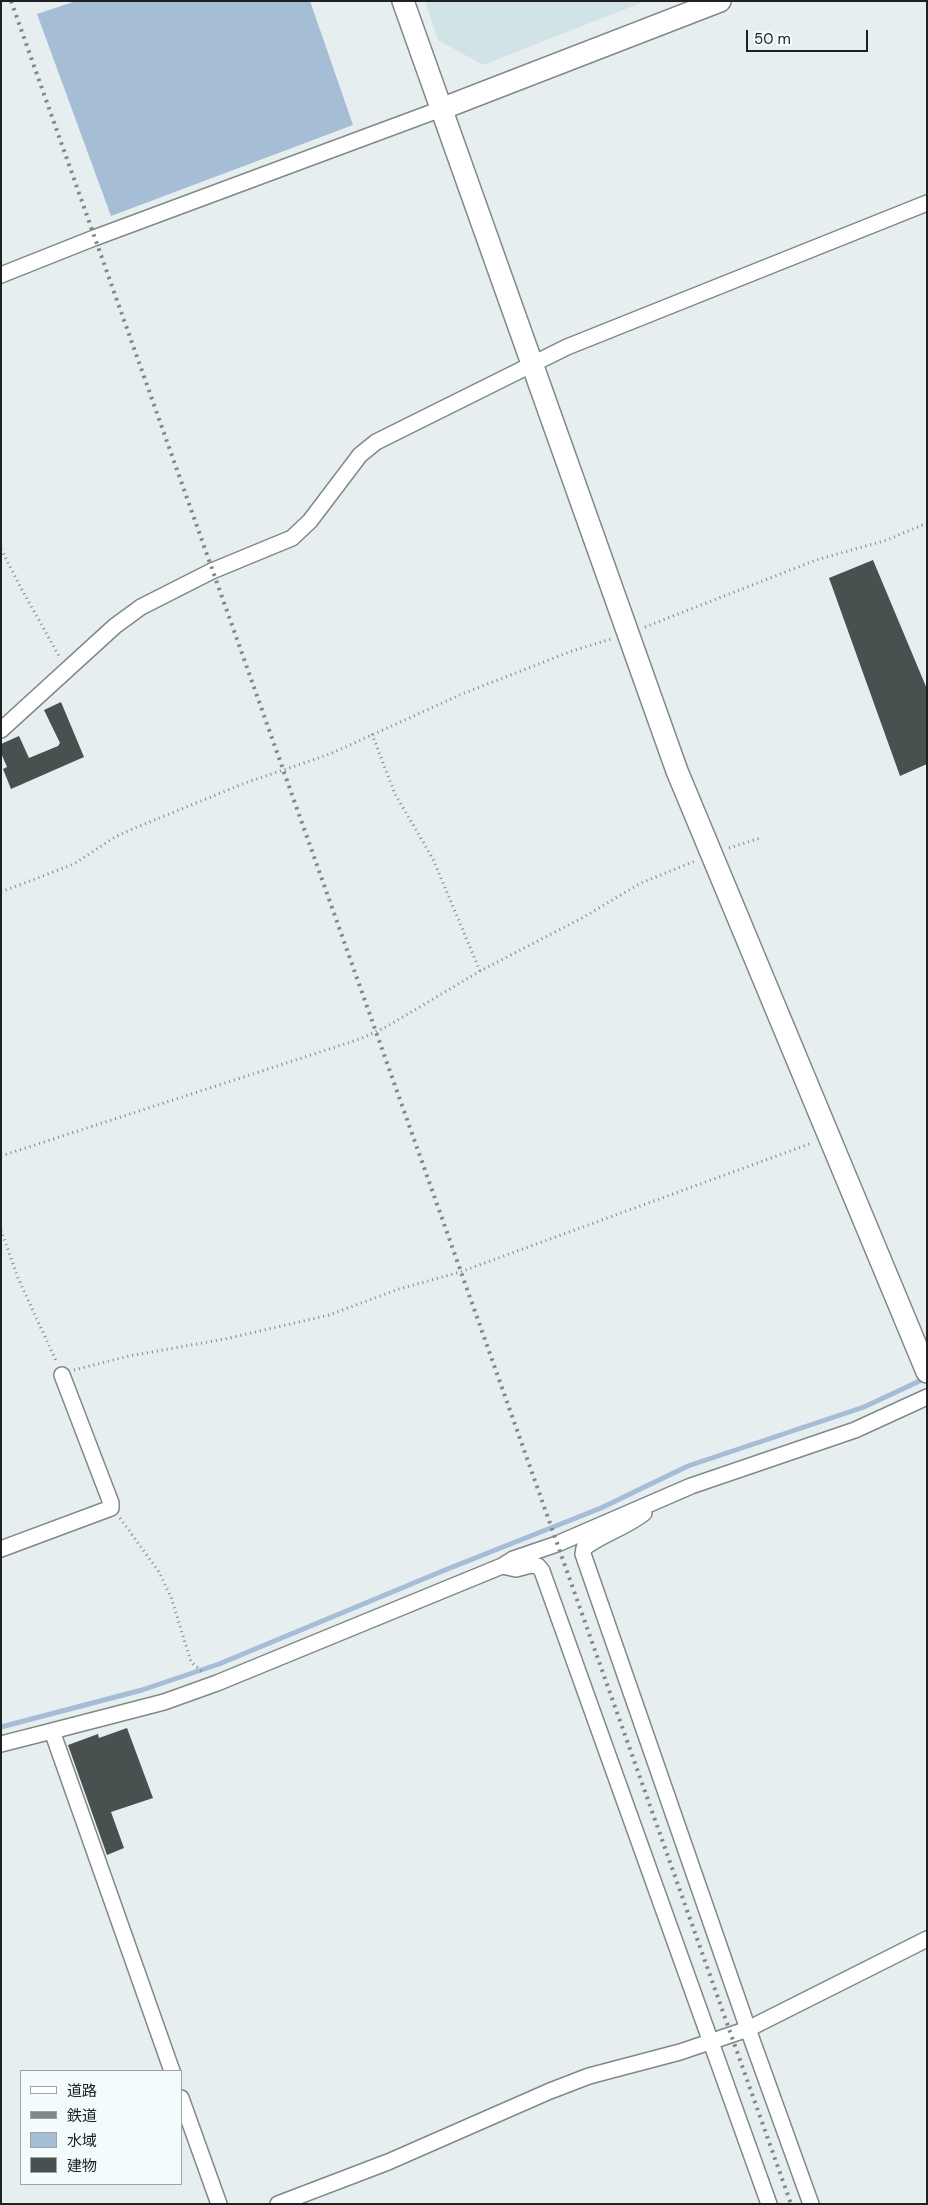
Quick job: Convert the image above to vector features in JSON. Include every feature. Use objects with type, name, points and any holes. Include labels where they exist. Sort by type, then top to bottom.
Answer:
[{"type":"street","points":[[403,1],[677,771],[926,1369]]},
{"type":"street","points":[[1,275],[94,238],[441,109],[720,1]]},
{"type":"street","points":[[1,730],[68,671],[115,626],[141,607],[212,571],[292,538],[310,521],[360,455],[376,442],[567,347],[927,204]]},
{"type":"street","points":[[1,1549],[111,1508],[111,1503],[62,1375]]},
{"type":"street","points":[[1,1744],[164,1702],[217,1683],[502,1566],[513,1559],[557,1544],[691,1486],[855,1430],[927,1397]]},
{"type":"street","points":[[661,1499],[631,1523],[590,1543],[584,1548],[583,1554],[748,2029],[811,2204]]},
{"type":"street","points":[[502,1566],[516,1569],[531,1565],[538,1566],[542,1571],[769,2204]]},
{"type":"street","points":[[52,1731],[172,2070]]},
{"type":"street","points":[[278,2204],[388,2162],[589,2076],[748,2029],[927,1939]]},
{"type":"street","points":[[182,2101],[219,2204]]},
{"type":"path","points":[[1,892],[74,864],[89,856],[115,837],[130,830],[245,783],[330,754],[462,694],[572,651],[628,633],[816,560],[887,540],[927,523]]},
{"type":"path","points":[[1,549],[68,671]]},
{"type":"path","points":[[372,734],[395,794],[433,859],[480,971]]},
{"type":"path","points":[[1,1156],[360,1039],[386,1027],[480,971],[582,918],[641,883],[710,854],[760,838]]},
{"type":"path","points":[[1,1230],[18,1278],[62,1375],[129,1356],[225,1339],[329,1315],[399,1289],[470,1269],[828,1136]]},
{"type":"path","points":[[111,1508],[159,1572],[171,1597],[191,1662]]},
{"type":"shaded area","points":[[425,1],[646,1],[483,65],[438,40]]},
{"type":"water","points":[[76,1],[310,1],[353,125],[111,216],[37,14]]},
{"type":"building","points":[[873,560],[927,689],[927,764],[900,776],[829,578]]},
{"type":"building","points":[[61,702],[84,757],[11,789],[3,769],[7,767],[1,753],[1,744],[19,736],[29,758],[58,746],[60,743],[44,710]]},
{"type":"building","points":[[127,1728],[153,1798],[111,1812],[124,1848],[107,1855],[68,1745],[98,1734],[99,1738]]},
{"type":"waterway","points":[[1,1727],[142,1690],[219,1664],[445,1570],[601,1508],[688,1466],[864,1407],[926,1378]]},
{"type":"railway","points":[[11,1],[791,2204]]}]
